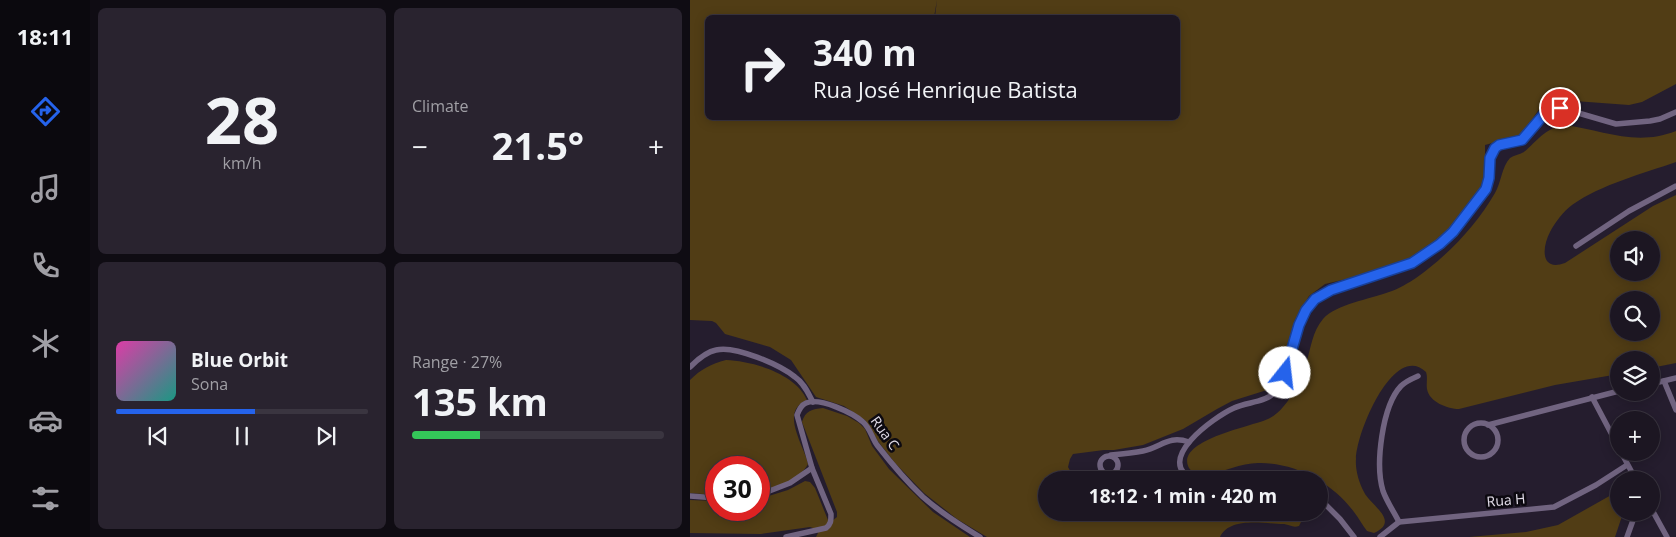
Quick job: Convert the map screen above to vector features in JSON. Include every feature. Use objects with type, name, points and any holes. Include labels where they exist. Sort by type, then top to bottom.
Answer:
[{"type":"street","points":[[1182,471],[1180,466],[1182,454],[1189,442],[1212,420],[1228,410],[1247,402],[1265,398],[1275,392],[1283,379],[1303,317],[1315,299],[1331,290],[1412,263],[1447,238],[1486,189],[1489,178],[1490,158],[1495,148],[1499,145],[1522,140],[1546,112],[1560,108],[1607,122],[1625,124],[1660,119],[1676,112]]},
{"type":"street","points":[[1576,246],[1630,210],[1676,186]]},
{"type":"street","points":[[690,367],[703,356],[717,349],[749,354],[795,377],[805,386],[813,402],[807,402],[802,406],[797,415],[812,468],[831,514],[830,525],[812,533],[786,537]]},
{"type":"street","points":[[1380,537],[1400,522],[1383,491],[1380,460],[1383,433],[1395,394],[1408,380],[1418,376]]},
{"type":"street","points":[[1660,382],[1676,378]]},
{"type":"street","points":[[1664,381],[1676,410]]},
{"type":"street","points":[[1488,425],[1496,433],[1498,442],[1496,448],[1486,456],[1474,455],[1466,447],[1465,442],[1466,433],[1474,425],[1482,423],[1488,425],[1610,393]]},
{"type":"street","points":[[1592,397],[1610,431]]},
{"type":"street","name":"Rua C","points":[[813,402],[840,409],[861,420],[873,440],[925,499],[980,537]]},
{"type":"street","points":[[1111,455],[1147,450],[1169,440],[1179,439],[1189,442]]},
{"type":"street","points":[[1626,461],[1631,471]]},
{"type":"street","name":"Rua H","points":[[1400,522],[1554,507],[1596,485],[1627,464]]},
{"type":"street","points":[[770,491],[790,484],[812,468]]},
{"type":"street","points":[[690,496],[705,497]]},
{"type":"street","points":[[1328,507],[1340,518],[1354,537]]},
{"type":"street","points":[[1626,537],[1632,521]]},
{"type":"street","points":[[1658,521],[1667,537]]},
{"type":"shaded area","points":[[690,0],[937,0],[1676,0],[1676,84],[1642,102],[1629,105],[1561,100],[1553,102],[1540,108],[1518,136],[1485,145],[1485,174],[1481,188],[1451,228],[1438,241],[1411,260],[1364,275],[1325,284],[1309,296],[1295,320],[1276,380],[1267,390],[1232,401],[1183,429],[1143,445],[1073,454],[1068,467],[1070,471],[1038,471],[1038,521],[1302,521],[1299,526],[1258,523],[1240,524],[1225,530],[1220,537],[987,537],[957,519],[924,493],[895,463],[877,440],[865,420],[844,406],[816,397],[791,360],[770,347],[725,334],[712,321],[690,320]]},
{"type":"shaded area","points":[[1564,125],[1620,136],[1647,138],[1676,131],[1676,162],[1609,185],[1572,205],[1552,228],[1545,244],[1545,256],[1551,264],[1565,263],[1610,234],[1610,281],[1660,281],[1660,231],[1614,231],[1653,206],[1676,195],[1676,363],[1660,366],[1660,351],[1610,351],[1610,376],[1555,385],[1459,409],[1450,408],[1431,398],[1427,389],[1426,372],[1414,366],[1402,369],[1390,379],[1379,394],[1362,430],[1358,447],[1356,467],[1358,476],[1364,492],[1381,513],[1385,523],[1382,528],[1374,533],[1367,531],[1354,512],[1328,486],[1328,471],[1301,471],[1286,466],[1258,463],[1245,464],[1220,471],[1192,471],[1189,468],[1188,458],[1193,450],[1204,442],[1268,419],[1281,409],[1291,397],[1299,381],[1314,335],[1323,319],[1336,309],[1382,295],[1403,286],[1428,269],[1460,240],[1479,217],[1495,193],[1507,161],[1513,156],[1524,152],[1552,129]]},
{"type":"shaded area","points":[[726,360],[761,366],[784,376],[801,391],[807,400],[799,405],[795,412],[794,420],[808,464],[799,475],[770,489],[770,456],[705,456],[705,494],[690,493],[690,380],[706,367]]},
{"type":"shaded area","points":[[823,408],[847,416],[859,423],[865,429],[872,446],[889,469],[933,512],[970,537],[816,537],[818,533],[816,529],[810,527],[761,534],[690,533],[690,500],[705,501],[705,521],[770,521],[770,496],[788,490],[805,481],[810,482],[815,488],[828,520],[832,521],[837,517],[837,512],[802,422],[805,415],[816,409]]},
{"type":"shaded area","points":[[1610,496],[1610,521],[1620,521],[1615,537],[1469,537],[1526,532],[1558,525]]},
{"type":"route","points":[[1285,373],[1299,325],[1306,310],[1315,299],[1341,286],[1362,281],[1412,263],[1440,244],[1453,232],[1486,189],[1490,173],[1490,158],[1495,148],[1499,145],[1519,142],[1530,133],[1546,112],[1560,108]]}]
